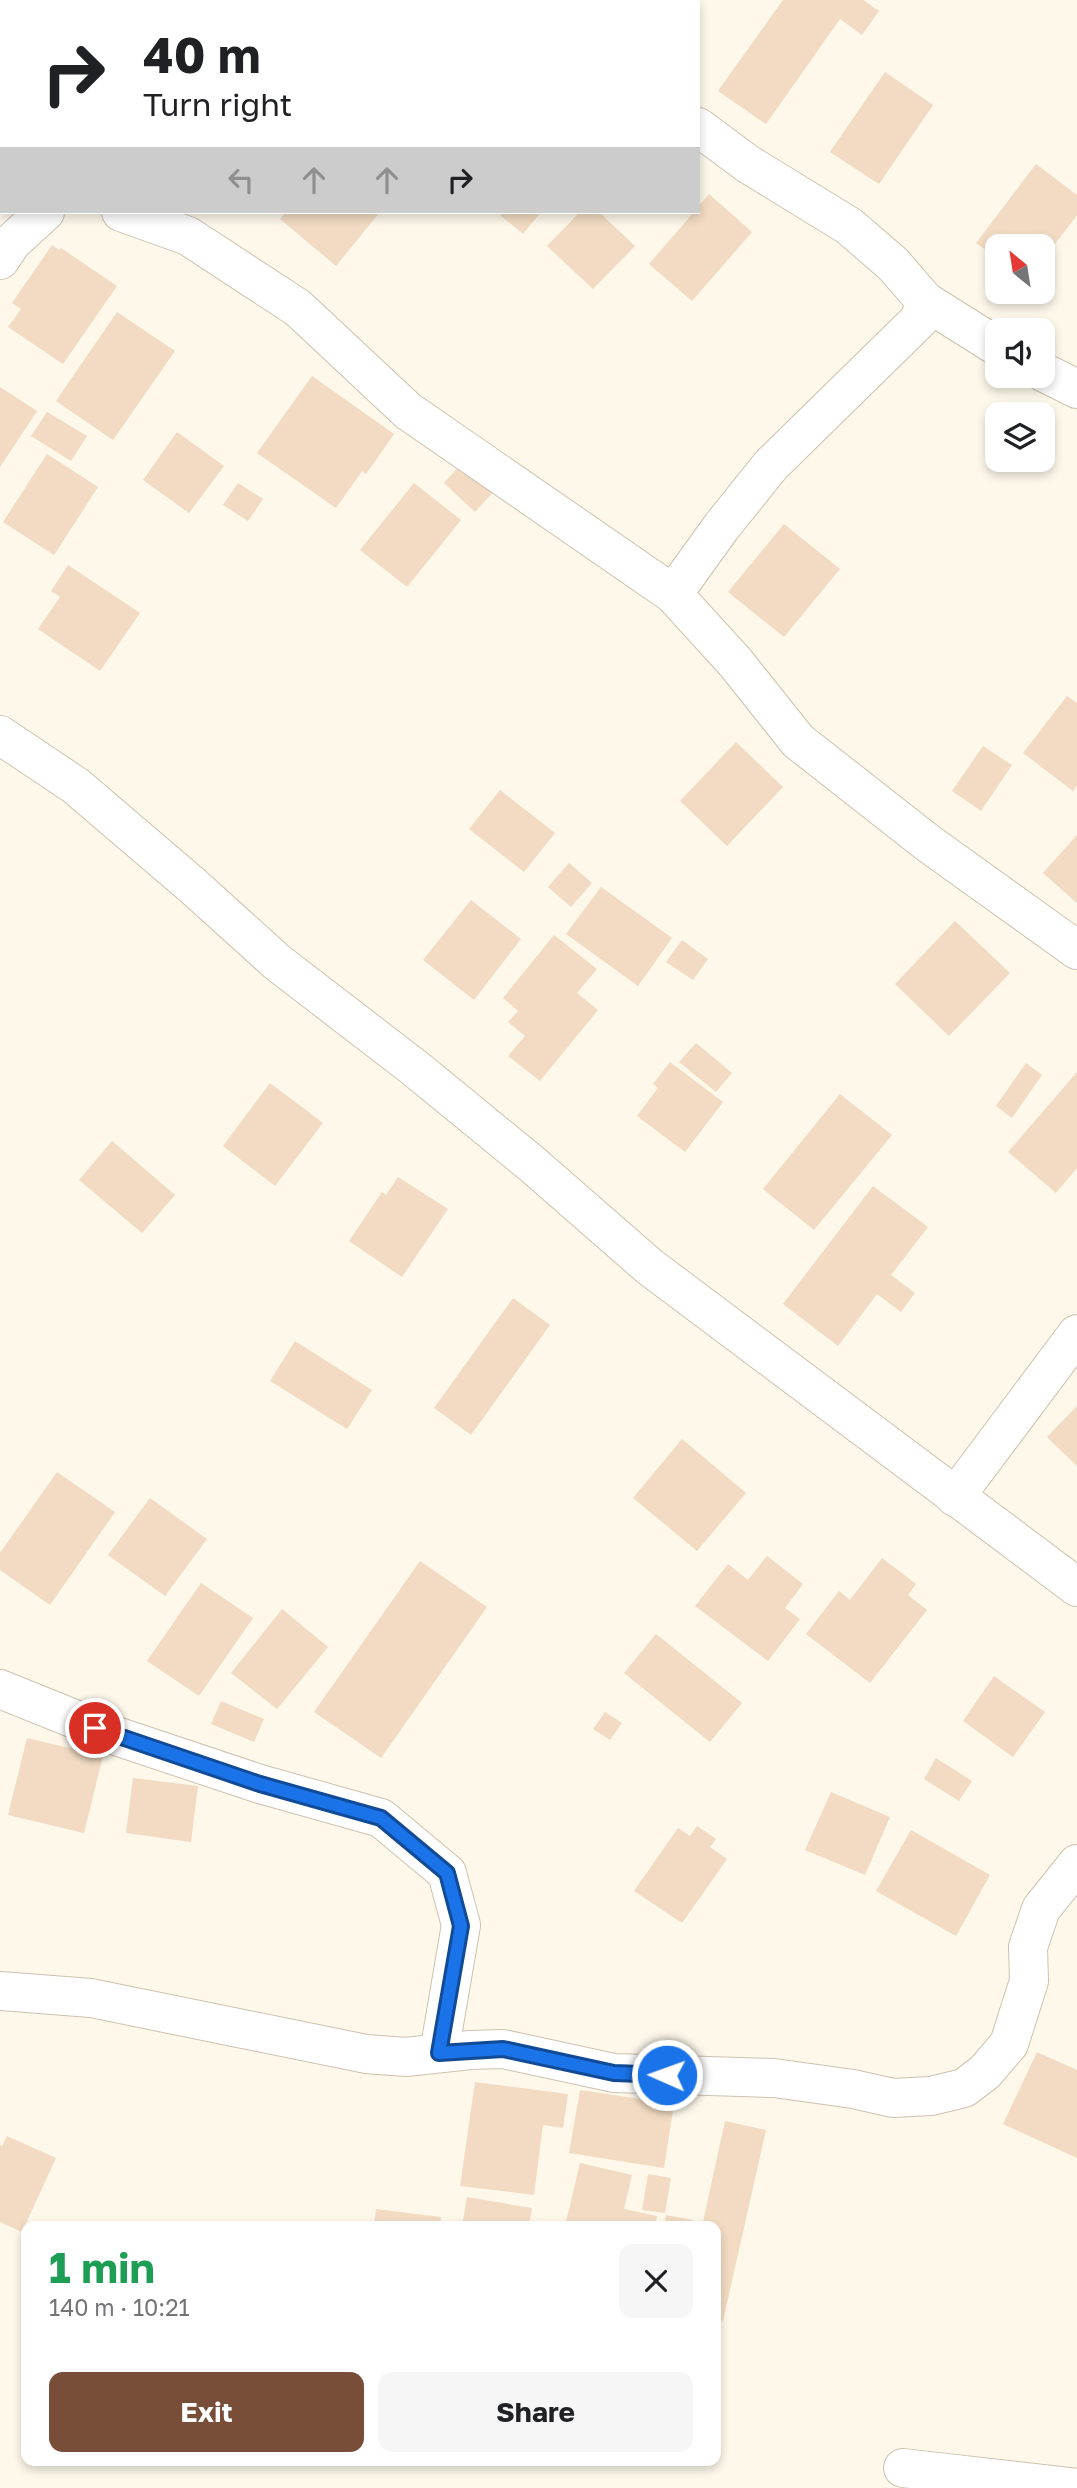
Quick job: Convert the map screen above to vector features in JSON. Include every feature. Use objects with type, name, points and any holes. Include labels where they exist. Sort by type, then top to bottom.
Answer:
[{"type":"street","points":[[700,128],[759,172],[849,226],[892,264],[925,301],[985,339]]},
{"type":"street","points":[[0,260],[12,242],[43,214]]},
{"type":"street","points":[[127,214],[188,236],[298,309],[408,411],[673,594],[735,662],[798,741],[928,843],[1077,950]]},
{"type":"street","points":[[673,594],[722,526],[771,465],[920,319],[925,301]]},
{"type":"street","points":[[1055,378],[1077,389]]},
{"type":"street","points":[[0,735],[76,786],[277,962],[416,1069],[532,1164],[650,1267],[1077,1587]]},
{"type":"street","points":[[955,1497],[1077,1334]]},
{"type":"street","points":[[955,1497],[1077,1346]]},
{"type":"street","points":[[0,1689],[132,1742],[260,1784],[381,1818],[447,1873],[461,1926],[439,2053]]},
{"type":"street","points":[[0,1991],[91,1998],[366,2054],[406,2057],[503,2049],[614,2073],[774,2078],[853,2089],[893,2098],[931,2096],[964,2088],[985,2072],[1009,2044],[1029,1981],[1028,1947],[1041,1909],[1077,1864]]},
{"type":"street","points":[[903,2468],[1077,2488]]},
{"type":"building","points":[[783,0],[863,0],[879,11],[862,35],[840,19],[766,124],[718,91]]},
{"type":"building","points":[[885,72],[933,105],[879,184],[830,152]]},
{"type":"building","points":[[1036,164],[1077,195],[1077,215],[1055,244],[1055,234],[985,234],[985,250],[976,243]]},
{"type":"building","points":[[709,194],[752,232],[692,301],[649,264],[692,214],[700,214],[700,205]]},
{"type":"building","points":[[284,214],[378,214],[336,266],[280,219]]},
{"type":"building","points":[[501,214],[539,214],[523,234]]},
{"type":"building","points":[[578,214],[601,214],[635,246],[593,289],[547,246]]},
{"type":"building","points":[[52,245],[59,250],[61,248],[117,286],[63,364],[8,327],[21,309],[12,303]]},
{"type":"building","points":[[117,312],[175,351],[113,440],[56,401]]},
{"type":"building","points":[[312,376],[394,434],[366,474],[362,471],[336,508],[257,453]]},
{"type":"building","points":[[0,387],[37,411],[0,467]]},
{"type":"building","points":[[47,412],[87,436],[71,461],[31,436]]},
{"type":"building","points":[[177,432],[224,466],[189,513],[143,480]]},
{"type":"building","points":[[47,454],[98,487],[54,555],[3,522]]},
{"type":"building","points":[[463,462],[495,490],[475,512],[444,483]]},
{"type":"building","points":[[238,483],[263,499],[248,521],[223,505]]},
{"type":"building","points":[[414,483],[461,520],[407,587],[360,550]]},
{"type":"building","points":[[784,524],[840,569],[784,637],[728,592]]},
{"type":"building","points":[[68,565],[140,613],[100,671],[38,629],[60,597],[51,591]]},
{"type":"building","points":[[1067,696],[1077,703],[1077,785],[1073,791],[1023,753]]},
{"type":"building","points":[[736,742],[783,787],[727,846],[680,801]]},
{"type":"building","points":[[983,746],[1012,765],[981,811],[952,791]]},
{"type":"building","points":[[500,790],[555,833],[524,872],[469,829]]},
{"type":"building","points":[[1077,835],[1077,903],[1043,873]]},
{"type":"building","points":[[569,863],[592,883],[571,907],[548,887]]},
{"type":"building","points":[[601,887],[672,938],[638,986],[566,934]]},
{"type":"building","points":[[471,900],[521,939],[474,1000],[423,960]]},
{"type":"building","points":[[955,921],[1010,973],[949,1036],[895,984]]},
{"type":"building","points":[[554,935],[597,969],[577,993],[598,1010],[540,1081],[508,1056],[525,1036],[508,1022],[518,1011],[503,998]]},
{"type":"building","points":[[682,940],[708,959],[693,980],[666,962]]},
{"type":"building","points":[[696,1043],[732,1073],[716,1092],[679,1062]]},
{"type":"building","points":[[670,1062],[723,1102],[685,1152],[637,1116],[658,1088],[653,1084]]},
{"type":"building","points":[[1026,1063],[1042,1075],[1012,1118],[996,1106]]},
{"type":"building","points":[[1077,1072],[1077,1168],[1056,1193],[1008,1152]]},
{"type":"building","points":[[270,1083],[323,1123],[275,1186],[223,1146]]},
{"type":"building","points":[[840,1094],[892,1135],[814,1230],[763,1189]]},
{"type":"building","points":[[112,1141],[175,1195],[142,1233],[79,1180]]},
{"type":"building","points":[[398,1177],[448,1209],[402,1277],[349,1241],[382,1192],[386,1195]]},
{"type":"building","points":[[873,1186],[928,1227],[891,1275],[915,1293],[901,1312],[877,1294],[838,1346],[783,1304]]},
{"type":"building","points":[[513,1298],[550,1325],[471,1435],[434,1408]]},
{"type":"building","points":[[295,1341],[372,1390],[347,1429],[270,1381]]},
{"type":"building","points":[[1077,1406],[1077,1466],[1047,1437]]},
{"type":"building","points":[[682,1439],[746,1493],[697,1551],[633,1498]]},
{"type":"building","points":[[57,1472],[115,1512],[50,1605],[0,1570],[0,1553]]},
{"type":"building","points":[[150,1498],[207,1539],[165,1596],[108,1555]]},
{"type":"building","points":[[767,1556],[803,1584],[785,1608],[800,1619],[768,1661],[695,1606],[728,1564],[748,1580]]},
{"type":"building","points":[[882,1558],[916,1584],[908,1595],[927,1610],[870,1683],[806,1634],[839,1591],[850,1600]]},
{"type":"building","points":[[420,1561],[487,1607],[381,1758],[314,1712]]},
{"type":"building","points":[[201,1583],[253,1618],[199,1696],[147,1661]]},
{"type":"building","points":[[282,1609],[328,1647],[277,1709],[231,1673]]},
{"type":"building","points":[[656,1634],[742,1703],[710,1742],[624,1673]]},
{"type":"building","points":[[994,1676],[1045,1712],[1013,1757],[963,1721]]},
{"type":"building","points":[[221,1701],[264,1719],[254,1742],[211,1724]]},
{"type":"building","points":[[605,1712],[622,1723],[610,1740],[593,1729]]},
{"type":"building","points":[[27,1738],[103,1756],[84,1833],[8,1815]]},
{"type":"building","points":[[936,1758],[972,1781],[959,1801],[924,1779]]},
{"type":"building","points":[[133,1778],[198,1786],[191,1842],[126,1833]]},
{"type":"building","points":[[831,1792],[890,1817],[865,1875],[805,1850]]},
{"type":"building","points":[[697,1826],[716,1839],[710,1847],[727,1859],[682,1923],[634,1891],[678,1828],[690,1836]]},
{"type":"building","points":[[911,1830],[990,1875],[956,1936],[876,1891]]},
{"type":"building","points":[[1037,2052],[1077,2070],[1077,2158],[1003,2124]]},
{"type":"building","points":[[475,2082],[568,2094],[563,2128],[543,2125],[534,2195],[460,2186]]},
{"type":"building","points":[[580,2090],[674,2104],[664,2168],[569,2153]]},
{"type":"building","points":[[725,2121],[766,2130],[723,2321],[721,2221],[703,2221]]},
{"type":"building","points":[[7,2136],[56,2158],[27,2221],[21,2221],[21,2232],[0,2222],[0,2145],[2,2146]]},
{"type":"building","points":[[580,2163],[632,2175],[624,2209],[657,2216],[656,2221],[566,2221]]},
{"type":"building","points":[[648,2174],[671,2178],[665,2213],[642,2210]]},
{"type":"building","points":[[467,2197],[532,2208],[530,2221],[463,2221]]},
{"type":"building","points":[[376,2209],[441,2217],[441,2221],[375,2221]]},
{"type":"building","points":[[666,2215],[693,2220],[693,2221],[665,2221]]},
{"type":"route","points":[[95,1728],[260,1784],[381,1818],[447,1873],[461,1926],[439,2053],[503,2049],[614,2073],[667,2075]]}]
